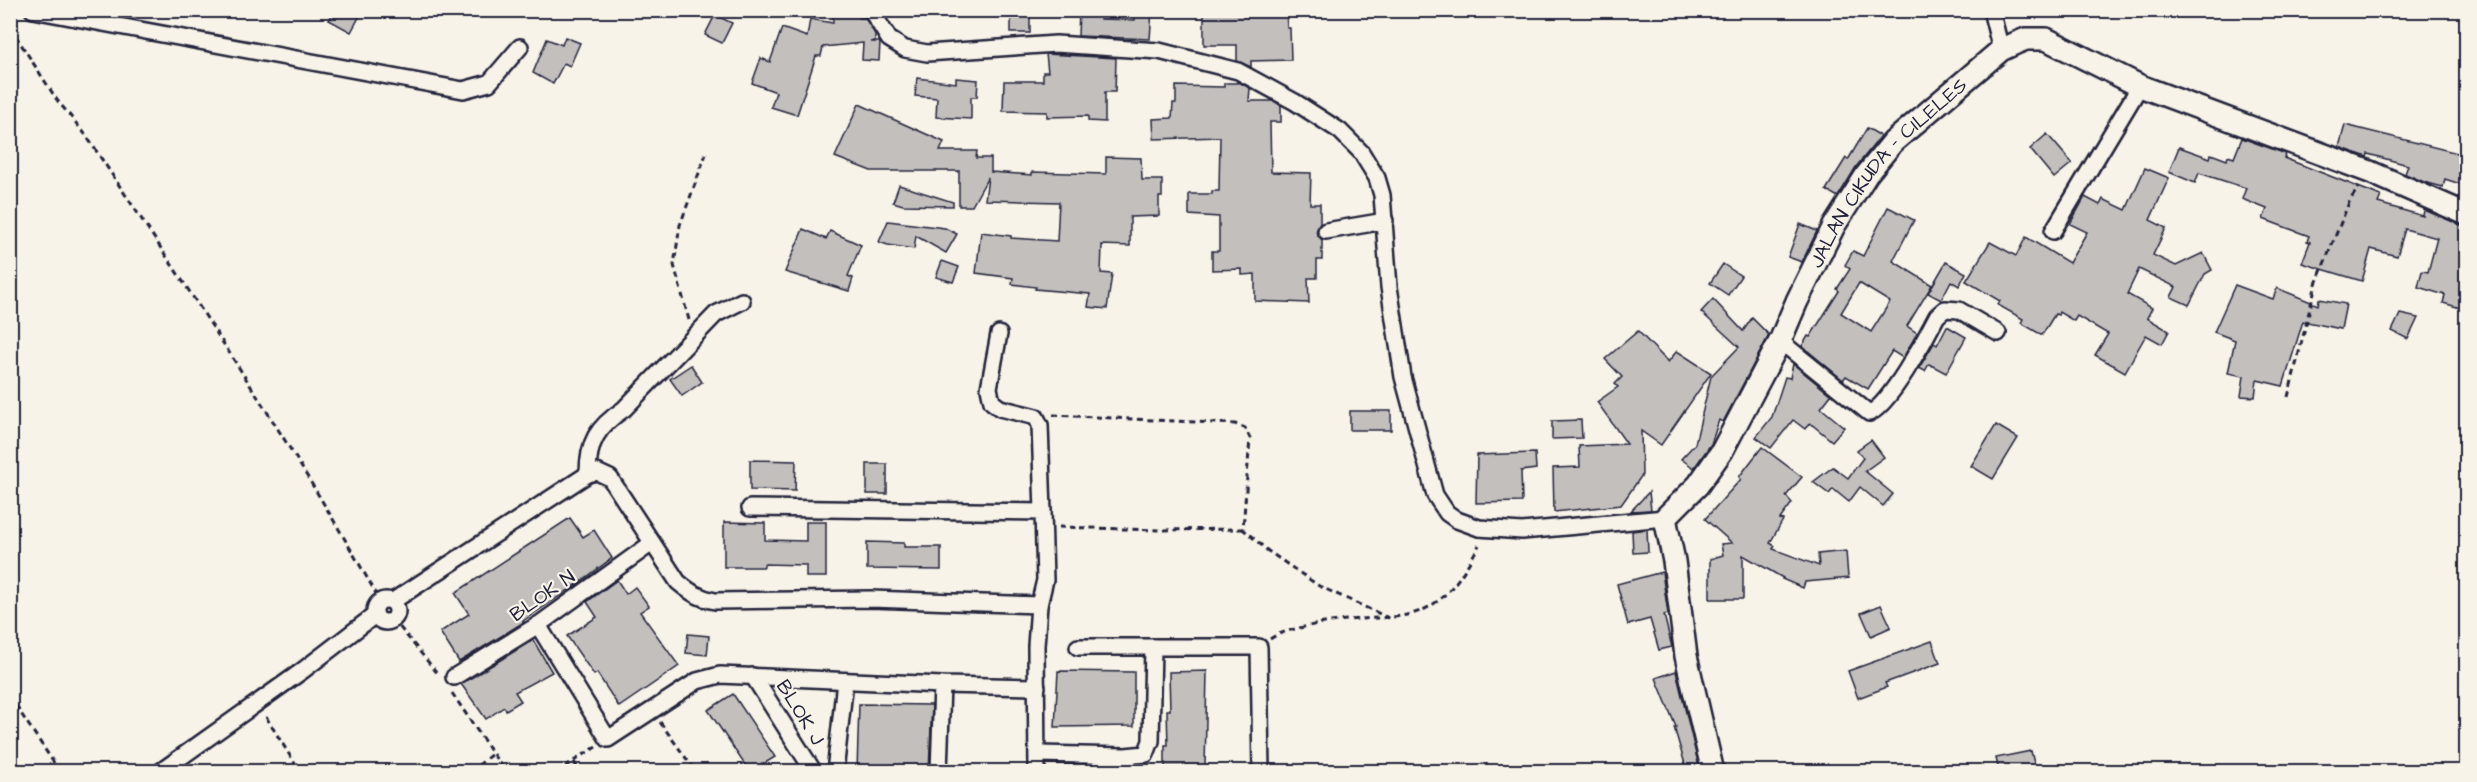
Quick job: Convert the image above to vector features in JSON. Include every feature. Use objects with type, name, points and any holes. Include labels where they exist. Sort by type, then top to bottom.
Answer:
[{"type":"street","points":[[33,10],[463,90],[489,83],[520,47]]},
{"type":"street","points":[[872,10],[889,39],[905,50],[927,53],[1056,44],[1159,51],[1239,71],[1295,102],[1340,131],[1361,152],[1377,178],[1382,195],[1389,287],[1402,377],[1435,495],[1447,513],[1457,520],[1487,528],[1522,531],[1665,518],[1674,561],[1686,656],[1713,771]]},
{"type":"street","points":[[1991,10],[2001,50]]},
{"type":"street","name":"JALAN CIKUDA - CILELES","points":[[1665,518],[1698,485],[1722,451],[1780,341],[1834,226],[1867,174],[1893,142],[2001,50],[2026,39],[2046,39],[2140,86],[2370,172],[2466,214]]},
{"type":"street","points":[[2053,231],[2140,86]]},
{"type":"street","points":[[1326,231],[1385,222]]},
{"type":"street","points":[[588,474],[588,453],[597,433],[610,418],[624,409],[716,314],[742,301]]},
{"type":"street","points":[[1780,341],[1869,414],[1877,409],[1904,373],[1937,316],[1945,309],[1959,310],[1998,333]]},
{"type":"street","points":[[999,334],[989,388],[992,402],[1000,408],[1036,417],[1040,425],[1045,580],[1039,606],[1037,771]]},
{"type":"street","points":[[160,771],[258,703],[383,606],[588,474],[597,472],[610,478],[678,582],[692,594],[704,599],[872,599],[1039,606]]},
{"type":"street","points":[[750,508],[1043,519]]},
{"type":"street","name":"BLOK N","points":[[454,677],[538,625],[652,543]]},
{"type":"street","points":[[538,625],[608,740],[698,681],[720,675],[1037,687]]},
{"type":"street","points":[[1038,753],[1125,756],[1146,754],[1151,741],[1153,646]]},
{"type":"street","points":[[1078,647],[1259,646],[1261,771]]},
{"type":"street","name":"BLOK J","points":[[753,676],[814,771]]},
{"type":"street","points":[[835,771],[845,681]]},
{"type":"street","points":[[939,771],[942,685]]},
{"type":"path","points":[[10,27],[57,100],[85,134],[235,358],[330,513],[383,606]]},
{"type":"path","points":[[694,336],[674,265],[680,225],[706,154]]},
{"type":"path","points":[[2288,397],[2316,284],[2350,200],[2370,172]]},
{"type":"path","points":[[1036,417],[1064,414],[1235,424],[1245,428],[1250,438],[1244,529]]},
{"type":"path","points":[[1043,519],[1159,530],[1244,529],[1268,551],[1319,586],[1390,619]]},
{"type":"path","points":[[1259,646],[1280,632],[1307,626],[1344,620],[1390,619],[1421,612],[1441,600],[1458,581],[1487,528]]},
{"type":"path","points":[[10,697],[60,771]]},
{"type":"path","points":[[258,703],[300,771]]},
{"type":"path","points":[[652,711],[696,771]]},
{"type":"path","points":[[556,771],[608,740]]},
{"type":"path","points":[[470,771],[492,753]]},
{"type":"path","points":[[574,762],[580,771]]},
{"type":"building","points":[[335,10],[363,10],[351,32],[329,20]]},
{"type":"building","points":[[833,10],[858,10],[859,18],[865,18],[875,34],[875,41],[870,42],[880,42],[879,61],[862,60],[863,43],[823,47],[821,56],[816,56],[797,115],[771,107],[776,92],[752,83],[761,58],[770,62],[782,28],[807,37],[810,19],[833,23]]},
{"type":"building","points":[[1011,10],[1030,10],[1030,33],[1011,33]]},
{"type":"building","points":[[1079,10],[1101,10],[1100,19],[1135,20],[1135,10],[1152,10],[1150,39],[1078,36]]},
{"type":"building","points":[[1286,10],[1287,28],[1290,28],[1291,60],[1251,61],[1251,67],[1237,61],[1237,45],[1204,45],[1204,12]]},
{"type":"building","points":[[715,15],[732,23],[722,43],[705,35]]},
{"type":"building","points":[[565,37],[580,43],[570,66],[564,63],[553,84],[533,73],[547,39],[562,45]]},
{"type":"building","points":[[1046,54],[1116,58],[1115,92],[1105,92],[1105,122],[1088,121],[1088,116],[1047,117],[1047,112],[1003,111],[1004,81],[1043,81],[1043,72],[1048,72]]},
{"type":"building","points":[[917,78],[956,83],[956,78],[978,80],[977,97],[971,97],[971,119],[936,117],[937,98],[915,96]]},
{"type":"building","points":[[1237,81],[1250,88],[1249,101],[1274,101],[1281,106],[1281,122],[1270,122],[1271,172],[1311,173],[1310,204],[1320,204],[1320,223],[1316,232],[1322,240],[1322,260],[1317,260],[1317,278],[1308,278],[1309,303],[1255,301],[1255,274],[1242,275],[1242,269],[1212,270],[1212,251],[1219,251],[1219,217],[1189,215],[1189,194],[1212,194],[1212,191],[1219,191],[1220,137],[1154,139],[1153,119],[1172,118],[1173,103],[1176,103],[1176,86],[1224,87],[1224,83],[1237,83]]},
{"type":"building","points":[[859,104],[944,142],[940,151],[977,151],[976,158],[991,158],[991,172],[1032,175],[1032,172],[1106,174],[1106,157],[1141,158],[1142,180],[1162,180],[1159,216],[1130,217],[1130,246],[1102,245],[1101,273],[1112,274],[1107,309],[1088,307],[1090,294],[1035,289],[1036,287],[1012,284],[1013,278],[976,273],[981,232],[1011,236],[1011,238],[1057,241],[1059,202],[985,200],[988,177],[972,206],[959,206],[959,171],[871,171],[835,157]]},
{"type":"building","points":[[2345,125],[2466,155],[2466,186],[2445,179],[2443,187],[2424,182],[2405,174],[2408,165],[2368,154],[2367,157],[2339,147]]},
{"type":"building","points":[[1867,128],[1881,136],[1856,167],[1838,197],[1826,190],[1846,158],[1848,160]]},
{"type":"building","points":[[2047,134],[2072,163],[2054,178],[2030,149]]},
{"type":"building","points":[[2242,138],[2286,154],[2284,158],[2381,196],[2378,203],[2423,216],[2424,210],[2466,227],[2466,302],[2464,309],[2443,303],[2445,295],[2418,287],[2422,271],[2428,272],[2437,238],[2405,229],[2397,256],[2371,249],[2362,281],[2302,263],[2310,242],[2307,241],[2309,236],[2263,219],[2267,209],[2242,199],[2246,188],[2199,173],[2195,183],[2169,172],[2179,147],[2210,158],[2211,154],[2227,160],[2228,156],[2234,158]]},
{"type":"building","points":[[2145,168],[2169,178],[2150,220],[2166,228],[2153,255],[2176,266],[2203,253],[2212,270],[2205,274],[2189,305],[2171,297],[2176,287],[2139,269],[2127,294],[2152,308],[2147,318],[2169,331],[2162,344],[2146,335],[2125,372],[2095,355],[2108,334],[2077,316],[2074,321],[2059,312],[2058,315],[2055,314],[2042,335],[2021,323],[2023,319],[1998,305],[2000,301],[1966,281],[1990,242],[2016,256],[2026,237],[2069,263],[2087,232],[2070,224],[2085,197],[2100,205],[2103,199],[2126,210]]},
{"type":"building","points":[[899,185],[953,202],[953,206],[903,205],[893,202]]},
{"type":"building","points":[[1888,207],[1914,220],[1893,261],[1932,285],[1907,326],[1917,333],[1903,358],[1892,351],[1868,389],[1846,376],[1843,380],[1802,346],[1839,291],[1837,289],[1850,269],[1845,265],[1853,251],[1863,256]],"holes":[[[1859,283],[1890,302],[1871,332],[1841,313]]]},
{"type":"building","points":[[888,221],[945,228],[957,234],[946,253],[916,236],[914,249],[888,245],[879,242]]},
{"type":"building","points":[[1800,224],[1817,231],[1802,262],[1788,257]]},
{"type":"building","points":[[803,229],[826,239],[830,231],[861,245],[848,276],[853,278],[849,291],[785,272]]},
{"type":"building","points":[[942,261],[959,267],[953,282],[936,277]]},
{"type":"building","points":[[1946,262],[1966,273],[1959,286],[1951,281],[1941,300],[1928,293]]},
{"type":"building","points":[[1723,264],[1741,276],[1728,295],[1710,283]]},
{"type":"building","points":[[2235,285],[2273,299],[2277,288],[2318,305],[2319,299],[2346,304],[2341,329],[2303,321],[2283,386],[2257,380],[2255,397],[2241,396],[2244,376],[2228,373],[2235,340],[2214,332]]},
{"type":"building","points":[[1713,299],[1743,331],[1752,318],[1769,335],[1723,422],[1719,420],[1711,444],[1694,468],[1681,459],[1695,444],[1711,376],[1739,347],[1701,312]]},
{"type":"building","points":[[2400,314],[2418,318],[2408,339],[2392,331]]},
{"type":"building","points":[[1947,326],[1966,337],[1946,373],[1929,364],[1925,371],[1919,368],[1934,343],[1937,345]]},
{"type":"building","points":[[1638,331],[1668,362],[1677,351],[1711,373],[1661,445],[1641,431],[1642,475],[1621,505],[1554,512],[1553,468],[1580,467],[1579,446],[1627,444],[1597,402],[1618,387],[1615,384],[1622,377],[1605,359]]},
{"type":"building","points":[[1793,364],[1831,395],[1821,408],[1844,427],[1832,441],[1810,423],[1805,429],[1793,420],[1771,448],[1756,437],[1772,417],[1785,377],[1790,378]]},
{"type":"building","points":[[691,365],[702,382],[682,396],[670,379]]},
{"type":"building","points":[[1350,411],[1391,411],[1391,430],[1350,430]]},
{"type":"building","points":[[1581,420],[1582,438],[1552,439],[1552,421]]},
{"type":"building","points":[[1996,425],[2018,438],[1993,479],[1971,466]]},
{"type":"building","points":[[1871,440],[1884,457],[1865,471],[1893,494],[1883,506],[1860,487],[1849,502],[1833,489],[1829,494],[1813,482],[1833,467],[1848,478],[1863,458],[1857,450]]},
{"type":"building","points":[[1762,447],[1802,477],[1786,496],[1792,503],[1780,519],[1783,520],[1770,543],[1775,546],[1773,549],[1819,566],[1818,554],[1846,551],[1848,578],[1850,578],[1805,582],[1803,588],[1782,579],[1743,555],[1743,599],[1710,599],[1710,559],[1723,555],[1721,544],[1732,543],[1705,519],[1741,479],[1739,477]]},
{"type":"building","points":[[1535,453],[1536,469],[1521,471],[1522,502],[1476,503],[1477,455]]},
{"type":"building","points":[[750,460],[796,461],[795,491],[750,490]]},
{"type":"building","points":[[867,464],[887,464],[887,494],[867,494]]},
{"type":"building","points":[[1649,492],[1651,510],[1631,511],[1644,497]]},
{"type":"building","points":[[570,518],[583,537],[594,530],[612,558],[524,622],[459,662],[440,632],[469,614],[455,593]]},
{"type":"building","points":[[724,522],[765,523],[765,540],[806,541],[806,522],[826,522],[826,577],[806,577],[806,565],[764,564],[764,567],[724,567]]},
{"type":"building","points":[[1647,529],[1648,552],[1633,553],[1632,531]]},
{"type":"building","points":[[867,542],[904,543],[904,547],[941,547],[941,570],[867,569]]},
{"type":"building","points":[[1662,572],[1668,614],[1664,615],[1672,647],[1659,650],[1650,619],[1628,625],[1617,584]]},
{"type":"building","points":[[617,580],[626,594],[635,587],[649,606],[640,612],[679,666],[619,707],[597,673],[594,675],[567,636],[597,617],[587,602]]},
{"type":"building","points":[[1881,605],[1891,627],[1871,636],[1861,613]]},
{"type":"building","points":[[688,634],[709,636],[707,655],[686,653]]},
{"type":"building","points":[[533,640],[552,672],[515,692],[521,701],[506,710],[504,707],[486,719],[461,684]]},
{"type":"building","points":[[1932,641],[1940,663],[1885,683],[1887,687],[1858,698],[1848,671]]},
{"type":"building","points":[[1058,671],[1134,672],[1134,726],[1055,727]]},
{"type":"building","points":[[1207,671],[1205,768],[1165,767],[1165,745],[1168,745],[1167,710],[1170,710],[1169,672]]},
{"type":"building","points":[[1676,671],[1700,771],[1687,771],[1674,727],[1676,727],[1656,678]]},
{"type":"building","points":[[733,694],[775,757],[752,771],[749,771],[708,710]]},
{"type":"building","points":[[859,704],[932,705],[929,771],[857,771]]},
{"type":"building","points":[[2031,751],[2036,771],[1999,771],[1996,758]]}]
